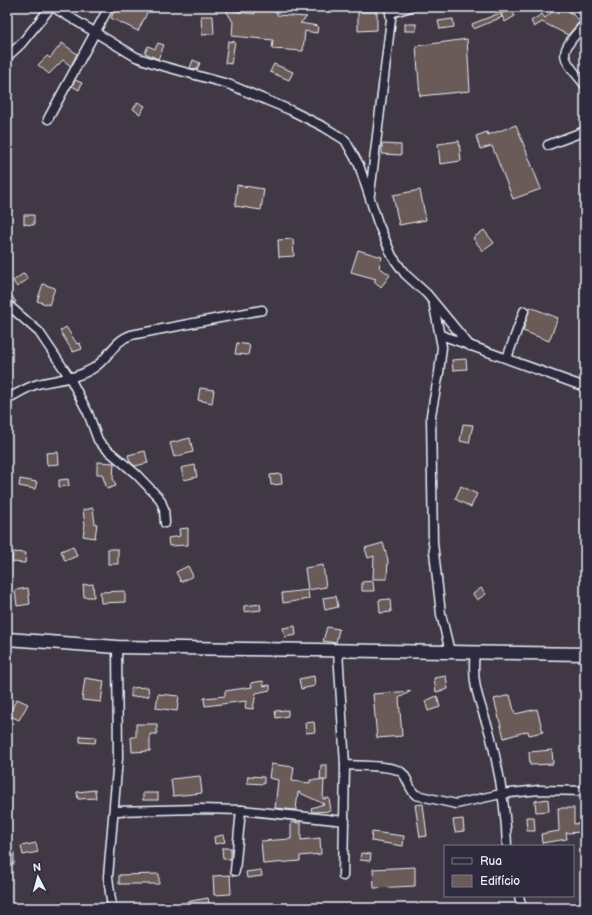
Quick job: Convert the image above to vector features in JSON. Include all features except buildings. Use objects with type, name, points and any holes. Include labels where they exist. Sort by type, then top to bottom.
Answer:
[{"type":"street","points":[[7,56],[25,39],[52,7],[126,51],[148,62],[228,84],[290,110],[335,132],[345,140],[359,165],[378,223],[392,256],[405,274],[419,286],[470,346]]},
{"type":"street","points":[[48,119],[110,7]]},
{"type":"street","points":[[369,196],[390,10],[411,7]]},
{"type":"street","points":[[579,7],[585,12]]},
{"type":"street","points":[[585,24],[567,44],[565,55],[572,69],[585,85]]},
{"type":"street","points":[[548,145],[585,131]]},
{"type":"street","points":[[433,302],[441,335],[440,368],[431,415],[431,495],[438,591],[441,614],[450,652]]},
{"type":"street","points":[[7,304],[39,332],[70,378],[102,446],[136,474],[160,499],[164,509],[165,523]]},
{"type":"street","points":[[7,399],[40,384],[70,378],[93,369],[108,355],[118,341],[131,335],[262,310]]},
{"type":"street","points":[[507,358],[524,311]]},
{"type":"street","points":[[441,335],[585,387]]},
{"type":"street","points":[[7,639],[117,647],[338,651],[475,651],[585,654]]},
{"type":"street","points":[[112,908],[108,877],[115,811],[119,735],[117,647]]},
{"type":"street","points":[[338,651],[345,765],[343,876]]},
{"type":"street","points":[[475,651],[472,671],[474,686],[489,734],[498,771],[507,826],[507,845]]},
{"type":"street","points":[[345,765],[396,769],[405,777],[412,792],[420,798],[456,804],[501,794],[539,790],[585,791]]},
{"type":"street","points":[[115,811],[200,809],[241,810],[345,821]]},
{"type":"street","points":[[235,871],[241,810]]},
{"type":"street","points":[[519,897],[522,908]]}]
